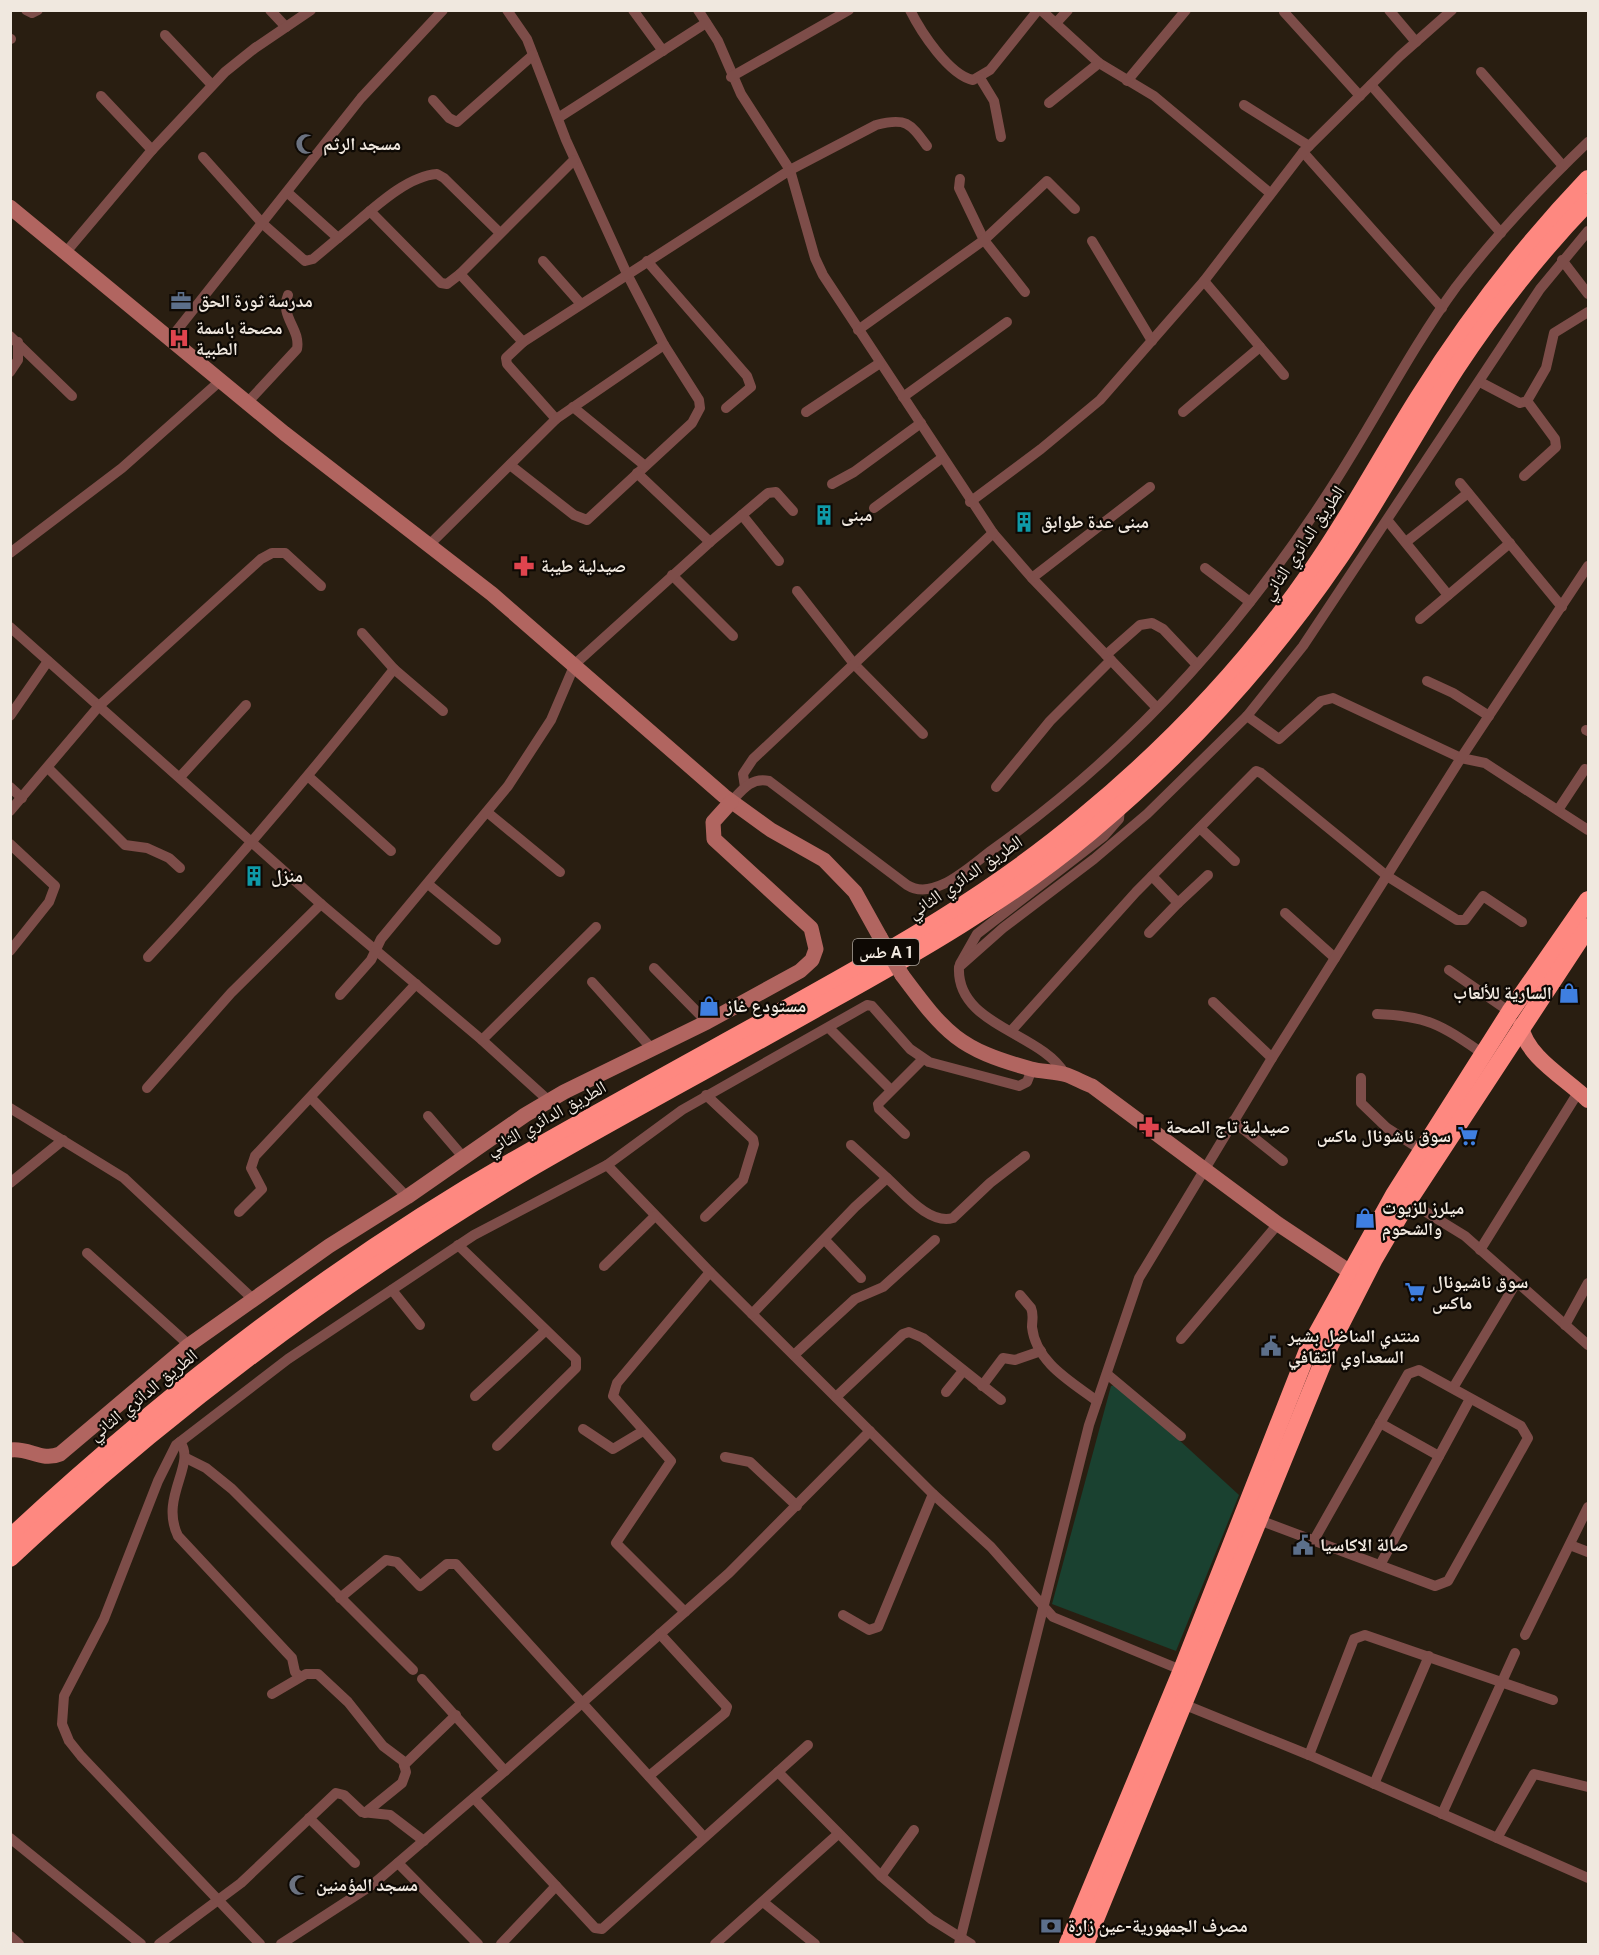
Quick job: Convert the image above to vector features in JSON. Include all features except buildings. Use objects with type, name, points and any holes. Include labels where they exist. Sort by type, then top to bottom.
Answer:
[{"type":"highway","name":"الطريق الدائري الثاني","points":[[10,1538],[165,1403],[273,1319],[366,1253],[510,1162],[913,937],[1024,864],[1095,807],[1180,728],[1260,640],[1332,541],[1459,336],[1518,259],[1588,179]]},
{"type":"highway","name":"الطريق الدائري الثاني","points":[[10,1558],[117,1463],[203,1392],[363,1276],[526,1171],[949,933],[1064,853],[1119,806],[1217,714],[1280,641],[1366,516],[1474,341],[1537,259],[1588,202]]},
{"type":"highway","points":[[1068,1944],[1258,1520],[1330,1345],[1374,1259],[1408,1201],[1508,1048],[1516,1019],[1588,900]]},
{"type":"highway","points":[[1190,1673],[1278,1424],[1308,1350],[1350,1272],[1423,1151],[1485,1055],[1588,927]]},
{"type":"highway","points":[[1278,1424],[1295,1432]]},
{"type":"highway","points":[[1085,1944],[1177,1702]]},
{"type":"main road","points":[[1516,1019],[1527,1041],[1540,1057],[1584,1095]]},
{"type":"main road","points":[[1508,1048],[1524,1049],[1540,1057]]},
{"type":"street","points":[[26,10],[32,13],[38,10]]},
{"type":"street","points":[[270,10],[286,27]]},
{"type":"street","points":[[66,252],[152,150],[212,85],[236,62],[311,10]]},
{"type":"street","points":[[170,339],[288,194],[361,98],[443,10]]},
{"type":"street","points":[[507,10],[527,39],[574,160],[627,274],[664,345],[699,400],[700,408],[692,423],[640,469],[594,516],[584,521],[510,465]]},
{"type":"street","points":[[633,10],[663,51]]},
{"type":"street","points":[[698,10],[718,41],[731,77],[790,170],[815,258],[858,330],[921,423],[970,502],[1032,578],[1157,708]]},
{"type":"street","points":[[731,77],[849,10]]},
{"type":"street","points":[[910,10],[921,31],[959,73],[968,79],[980,78],[990,70],[1039,10],[1099,63],[1154,96],[1270,193]]},
{"type":"street","points":[[1056,23],[1068,10]]},
{"type":"street","points":[[1127,81],[1186,10]]},
{"type":"street","points":[[1389,10],[1416,42]]},
{"type":"street","points":[[970,502],[1041,450],[1100,400],[1204,281],[1306,149],[1452,10]]},
{"type":"street","points":[[1284,12],[1360,96]]},
{"type":"street","points":[[558,118],[706,23]]},
{"type":"street","points":[[165,35],[212,85]]},
{"type":"street","points":[[433,100],[449,118],[457,122],[533,55]]},
{"type":"street","points":[[1049,103],[1099,63]]},
{"type":"street","points":[[1481,72],[1563,166]]},
{"type":"street","points":[[980,78],[994,101],[1001,138]]},
{"type":"street","points":[[1371,85],[1501,233]]},
{"type":"street","points":[[101,96],[152,150]]},
{"type":"street","points":[[1244,105],[1306,149],[1442,308]]},
{"type":"street","points":[[556,419],[507,364],[506,358],[523,342],[790,170],[876,125],[890,121],[905,122],[911,125],[927,146]]},
{"type":"street","points":[[10,1449],[20,1449],[43,1457],[60,1454],[189,1345],[329,1246],[407,1197],[548,1100],[653,1050],[804,968],[816,950],[815,939],[808,924],[714,839],[713,822],[745,787],[759,780],[773,784],[907,885],[921,890],[931,890],[1031,821],[1088,773],[1157,708],[1197,666],[1250,602],[1333,485],[1406,361],[1442,308],[1501,233],[1588,142]]},
{"type":"street","points":[[203,157],[263,224],[305,261],[313,259],[370,211],[418,179],[437,174],[444,178],[500,233]]},
{"type":"street","points":[[370,211],[441,283],[447,284],[460,274],[574,160]]},
{"type":"street","points":[[960,179],[959,188],[984,240],[1025,292]]},
{"type":"street","points":[[858,330],[984,240],[1047,181],[1075,209]]},
{"type":"street","points":[[288,194],[338,238]]},
{"type":"street","points":[[10,207],[247,403],[492,594],[731,801],[771,830],[824,860],[839,873],[855,892],[902,975],[938,1023],[961,1043],[988,1056],[1032,1069],[1065,1074],[1092,1086],[1278,1224],[1350,1272]]},
{"type":"street","points":[[959,967],[1003,927],[1094,859],[1147,814],[1247,716],[1303,646],[1530,304],[1562,260],[1588,231]]},
{"type":"street","points":[[1092,241],[1152,341]]},
{"type":"street","points":[[1562,260],[1588,294]]},
{"type":"street","points":[[543,261],[581,304]]},
{"type":"street","points":[[647,261],[747,376],[752,387],[726,408]]},
{"type":"street","points":[[460,274],[523,342]]},
{"type":"street","points":[[1204,281],[1284,375]]},
{"type":"street","points":[[247,403],[297,349],[298,343],[284,308],[288,296]]},
{"type":"street","points":[[1480,381],[1520,403],[1527,401],[1546,368],[1554,333],[1588,312]]},
{"type":"street","points":[[903,397],[1007,322]]},
{"type":"street","points":[[10,372],[20,356],[14,339]]},
{"type":"street","points":[[14,339],[72,396]]},
{"type":"street","points":[[429,546],[556,419],[664,345]]},
{"type":"street","points":[[1184,412],[1260,347]]},
{"type":"street","points":[[806,412],[880,363]]},
{"type":"street","points":[[10,553],[122,468],[220,381]]},
{"type":"street","points":[[1524,476],[1556,447],[1555,439],[1527,401]]},
{"type":"street","points":[[573,407],[640,469],[710,542]]},
{"type":"street","points":[[832,484],[854,472],[921,423]]},
{"type":"street","points":[[874,508],[942,458]]},
{"type":"street","points":[[1460,483],[1562,607]]},
{"type":"street","points":[[1032,578],[1150,487]]},
{"type":"street","points":[[340,995],[376,950],[381,939],[488,812],[551,720],[575,664],[672,575],[772,491],[779,494],[793,511]]},
{"type":"street","points":[[1406,542],[1468,492]]},
{"type":"street","points":[[742,515],[779,561]]},
{"type":"street","points":[[1388,521],[1448,595]]},
{"type":"street","points":[[745,787],[743,774],[749,763],[993,533]]},
{"type":"street","points":[[1420,619],[1510,543]]},
{"type":"street","points":[[10,811],[99,706],[261,559],[272,554],[285,553],[321,586]]},
{"type":"street","points":[[959,1942],[1043,1604],[1097,1401],[1139,1278],[1203,1168],[1461,758],[1588,566]]},
{"type":"street","points":[[1204,568],[1250,602]]},
{"type":"street","points":[[672,575],[733,636]]},
{"type":"street","points":[[797,591],[854,664],[923,734]]},
{"type":"street","points":[[996,787],[1050,721],[1140,626],[1152,623],[1163,629],[1197,666]]},
{"type":"street","points":[[10,627],[321,904],[482,1040],[548,1100]]},
{"type":"street","points":[[362,633],[394,669],[443,711]]},
{"type":"street","points":[[10,716],[48,661]]},
{"type":"street","points":[[148,957],[234,866],[251,842],[309,777],[394,669]]},
{"type":"street","points":[[1427,681],[1453,693],[1490,716]]},
{"type":"street","points":[[1247,716],[1279,739],[1320,701],[1333,698],[1461,758],[1485,763],[1588,830]]},
{"type":"street","points":[[180,777],[246,705]]},
{"type":"street","points":[[48,768],[125,845],[147,848],[169,858],[180,868]]},
{"type":"street","points":[[1558,810],[1585,769]]},
{"type":"street","points":[[1011,1031],[1152,876],[1258,771],[1387,876],[1459,921],[1465,920],[1483,896],[1522,922]]},
{"type":"street","points":[[309,777],[391,851]]},
{"type":"street","points":[[10,787],[22,798]]},
{"type":"street","points":[[1065,1074],[1048,1053],[990,1019],[969,999],[961,985],[959,967],[977,934],[1095,845],[1117,822],[1121,813],[1119,806]]},
{"type":"street","points":[[488,812],[560,872]]},
{"type":"street","points":[[1200,828],[1235,861]]},
{"type":"street","points":[[10,844],[54,886],[49,902],[10,951]]},
{"type":"street","points":[[1149,933],[1208,875]]},
{"type":"street","points":[[1152,876],[1178,903]]},
{"type":"street","points":[[428,884],[496,940]]},
{"type":"street","points":[[147,1088],[231,993],[321,904]]},
{"type":"street","points":[[1285,913],[1335,958]]},
{"type":"street","points":[[482,1040],[596,927]]},
{"type":"street","points":[[654,968],[707,1022]]},
{"type":"street","points":[[1449,970],[1516,1019]]},
{"type":"street","points":[[592,982],[653,1050]]},
{"type":"street","points":[[239,1212],[262,1189],[250,1168],[251,1162],[416,984]]},
{"type":"street","points":[[1213,1002],[1272,1058]]},
{"type":"street","points":[[260,1944],[74,1749],[65,1732],[61,1714],[67,1687],[104,1619],[158,1481],[180,1442],[280,1365],[458,1245],[515,1211],[607,1165],[706,1095],[869,1005],[923,1059],[944,1068],[1020,1086],[1027,1082],[1032,1069]]},
{"type":"street","points":[[1377,1014],[1418,1017],[1434,1022],[1485,1055]]},
{"type":"street","points":[[829,1028],[891,1090]]},
{"type":"street","points":[[905,1134],[877,1106],[923,1059]]},
{"type":"street","points":[[1361,1078],[1361,1103],[1387,1128],[1423,1151]]},
{"type":"street","points":[[705,1217],[742,1180],[754,1144],[753,1139],[706,1095]]},
{"type":"street","points":[[1480,1250],[1584,1095]]},
{"type":"street","points":[[311,1098],[407,1197]]},
{"type":"street","points":[[10,1108],[124,1178],[254,1300]]},
{"type":"street","points":[[428,1116],[464,1158]]},
{"type":"street","points":[[1233,1121],[1283,1161]]},
{"type":"street","points":[[10,1183],[63,1140]]},
{"type":"street","points":[[851,1145],[925,1211],[945,1220],[953,1218],[990,1183],[1025,1156]]},
{"type":"street","points":[[607,1165],[752,1314],[933,1494],[991,1547],[1057,1620],[1190,1673]]},
{"type":"street","points":[[752,1314],[855,1207],[887,1178]]},
{"type":"street","points":[[1408,1201],[1465,1236],[1516,1284],[1588,1345]]},
{"type":"street","points":[[603,1266],[655,1216]]},
{"type":"street","points":[[1181,1339],[1278,1224]]},
{"type":"street","points":[[825,1240],[861,1278]]},
{"type":"street","points":[[794,1355],[855,1299],[883,1287],[935,1240]]},
{"type":"street","points":[[458,1245],[576,1359],[576,1368],[497,1446]]},
{"type":"street","points":[[87,1253],[189,1345]]},
{"type":"street","points":[[685,1612],[616,1543],[670,1461],[663,1450],[614,1399],[614,1390],[710,1272]]},
{"type":"street","points":[[1565,1325],[1588,1283]]},
{"type":"street","points":[[1453,1388],[1516,1284]]},
{"type":"street","points":[[392,1290],[420,1325]]},
{"type":"street","points":[[1020,1295],[1031,1308],[1032,1327],[1041,1351],[1049,1363],[1097,1401]]},
{"type":"street","points":[[475,1396],[545,1331]]},
{"type":"street","points":[[836,1397],[903,1334],[909,1332],[922,1338],[1001,1400]]},
{"type":"street","points":[[982,1386],[1004,1358],[1015,1360],[1041,1351]]},
{"type":"street","points":[[1258,1520],[1435,1586],[1448,1581],[1528,1438],[1521,1426],[1419,1370],[1413,1371],[1408,1374],[1314,1540]]},
{"type":"street","points":[[946,1392],[963,1371]]},
{"type":"street","points":[[1107,1374],[1181,1436]]},
{"type":"street","points":[[1380,1565],[1470,1399]]},
{"type":"street","points":[[1380,1423],[1439,1456]]},
{"type":"street","points":[[583,1429],[613,1449],[643,1431]]},
{"type":"street","points":[[281,1944],[364,1890],[505,1771],[685,1612],[797,1506],[870,1431]]},
{"type":"street","points":[[180,1442],[186,1458],[224,1482],[413,1670]]},
{"type":"street","points":[[725,1457],[750,1462],[797,1506]]},
{"type":"street","points":[[186,1458],[171,1506],[172,1521],[178,1536],[292,1658],[300,1677]]},
{"type":"street","points":[[843,1615],[869,1630],[878,1627],[933,1494]]},
{"type":"street","points":[[1525,1635],[1588,1507]]},
{"type":"street","points":[[1570,1545],[1588,1552]]},
{"type":"street","points":[[340,1598],[386,1560],[397,1562],[420,1586],[447,1564],[456,1564],[704,1837]]},
{"type":"street","points":[[649,1776],[725,1713],[728,1707],[660,1634]]},
{"type":"street","points":[[1309,1755],[1354,1639],[1365,1635],[1553,1700]]},
{"type":"street","points":[[1442,1814],[1515,1653]]},
{"type":"street","points":[[1374,1784],[1429,1656]]},
{"type":"street","points":[[272,1694],[310,1673],[322,1677],[353,1708],[383,1746],[399,1757],[404,1765],[405,1776],[402,1783],[365,1814]]},
{"type":"street","points":[[422,1679],[505,1771]]},
{"type":"street","points":[[1177,1702],[1309,1755],[1588,1878]]},
{"type":"street","points":[[404,1765],[456,1715]]},
{"type":"street","points":[[474,1798],[595,1928],[602,1929],[808,1745]]},
{"type":"street","points":[[778,1772],[881,1876],[959,1942],[971,1944]]},
{"type":"street","points":[[1497,1838],[1530,1776],[1534,1774],[1588,1787]]},
{"type":"street","points":[[159,1944],[218,1901],[254,1871],[331,1797],[339,1793],[365,1814],[386,1813],[424,1841]]},
{"type":"street","points":[[309,1818],[355,1863]]},
{"type":"street","points":[[881,1876],[914,1830]]},
{"type":"street","points":[[715,1944],[838,1834]]},
{"type":"street","points":[[10,1838],[141,1944]]},
{"type":"street","points":[[398,1863],[478,1944]]},
{"type":"street","points":[[501,1944],[556,1886]]},
{"type":"street","points":[[763,1902],[815,1944]]},
{"type":"street","points":[[10,1936],[19,1944]]},
{"type":"green space","points":[[1118,1384],[1239,1495],[1176,1651],[1052,1604],[1111,1386]]},
{"type":"place","name":"مسجد الرثم","points":[[306,144]]},
{"type":"place","name":"مدرسة ثورة الحق","points":[[181,301]]},
{"type":"place","name":"مصحة باسمة الطبية","points":[[179,338]]},
{"type":"place","name":"مبنى","points":[[824,515]]},
{"type":"place","name":"مبنى عدة طوابق","points":[[1024,522]]},
{"type":"place","name":"صيدلية طيبة","points":[[524,566]]},
{"type":"place","name":"منزل","points":[[254,876]]},
{"type":"place","name":"السارية للألعاب","points":[[1569,993]]},
{"type":"place","name":"مستودع غاز","points":[[709,1006]]},
{"type":"place","name":"صيدلية تاج الصحة","points":[[1149,1127]]},
{"type":"place","name":"سوق ناشونال ماكس","points":[[1468,1136]]},
{"type":"place","name":"ميلرز للزيوت والشحوم","points":[[1365,1218]]},
{"type":"place","name":"سوق ناشيونال ماكس","points":[[1415,1292]]},
{"type":"place","name":"منتدي المناضل بشير السعداوي الثقافي","points":[[1271,1346]]},
{"type":"place","name":"صالة الاكاسيا","points":[[1303,1545]]},
{"type":"place","name":"مسجد المؤمنين","points":[[299,1885]]},
{"type":"place","name":"مصرف الجمهورية-عين زارة","points":[[1051,1926]]}]
